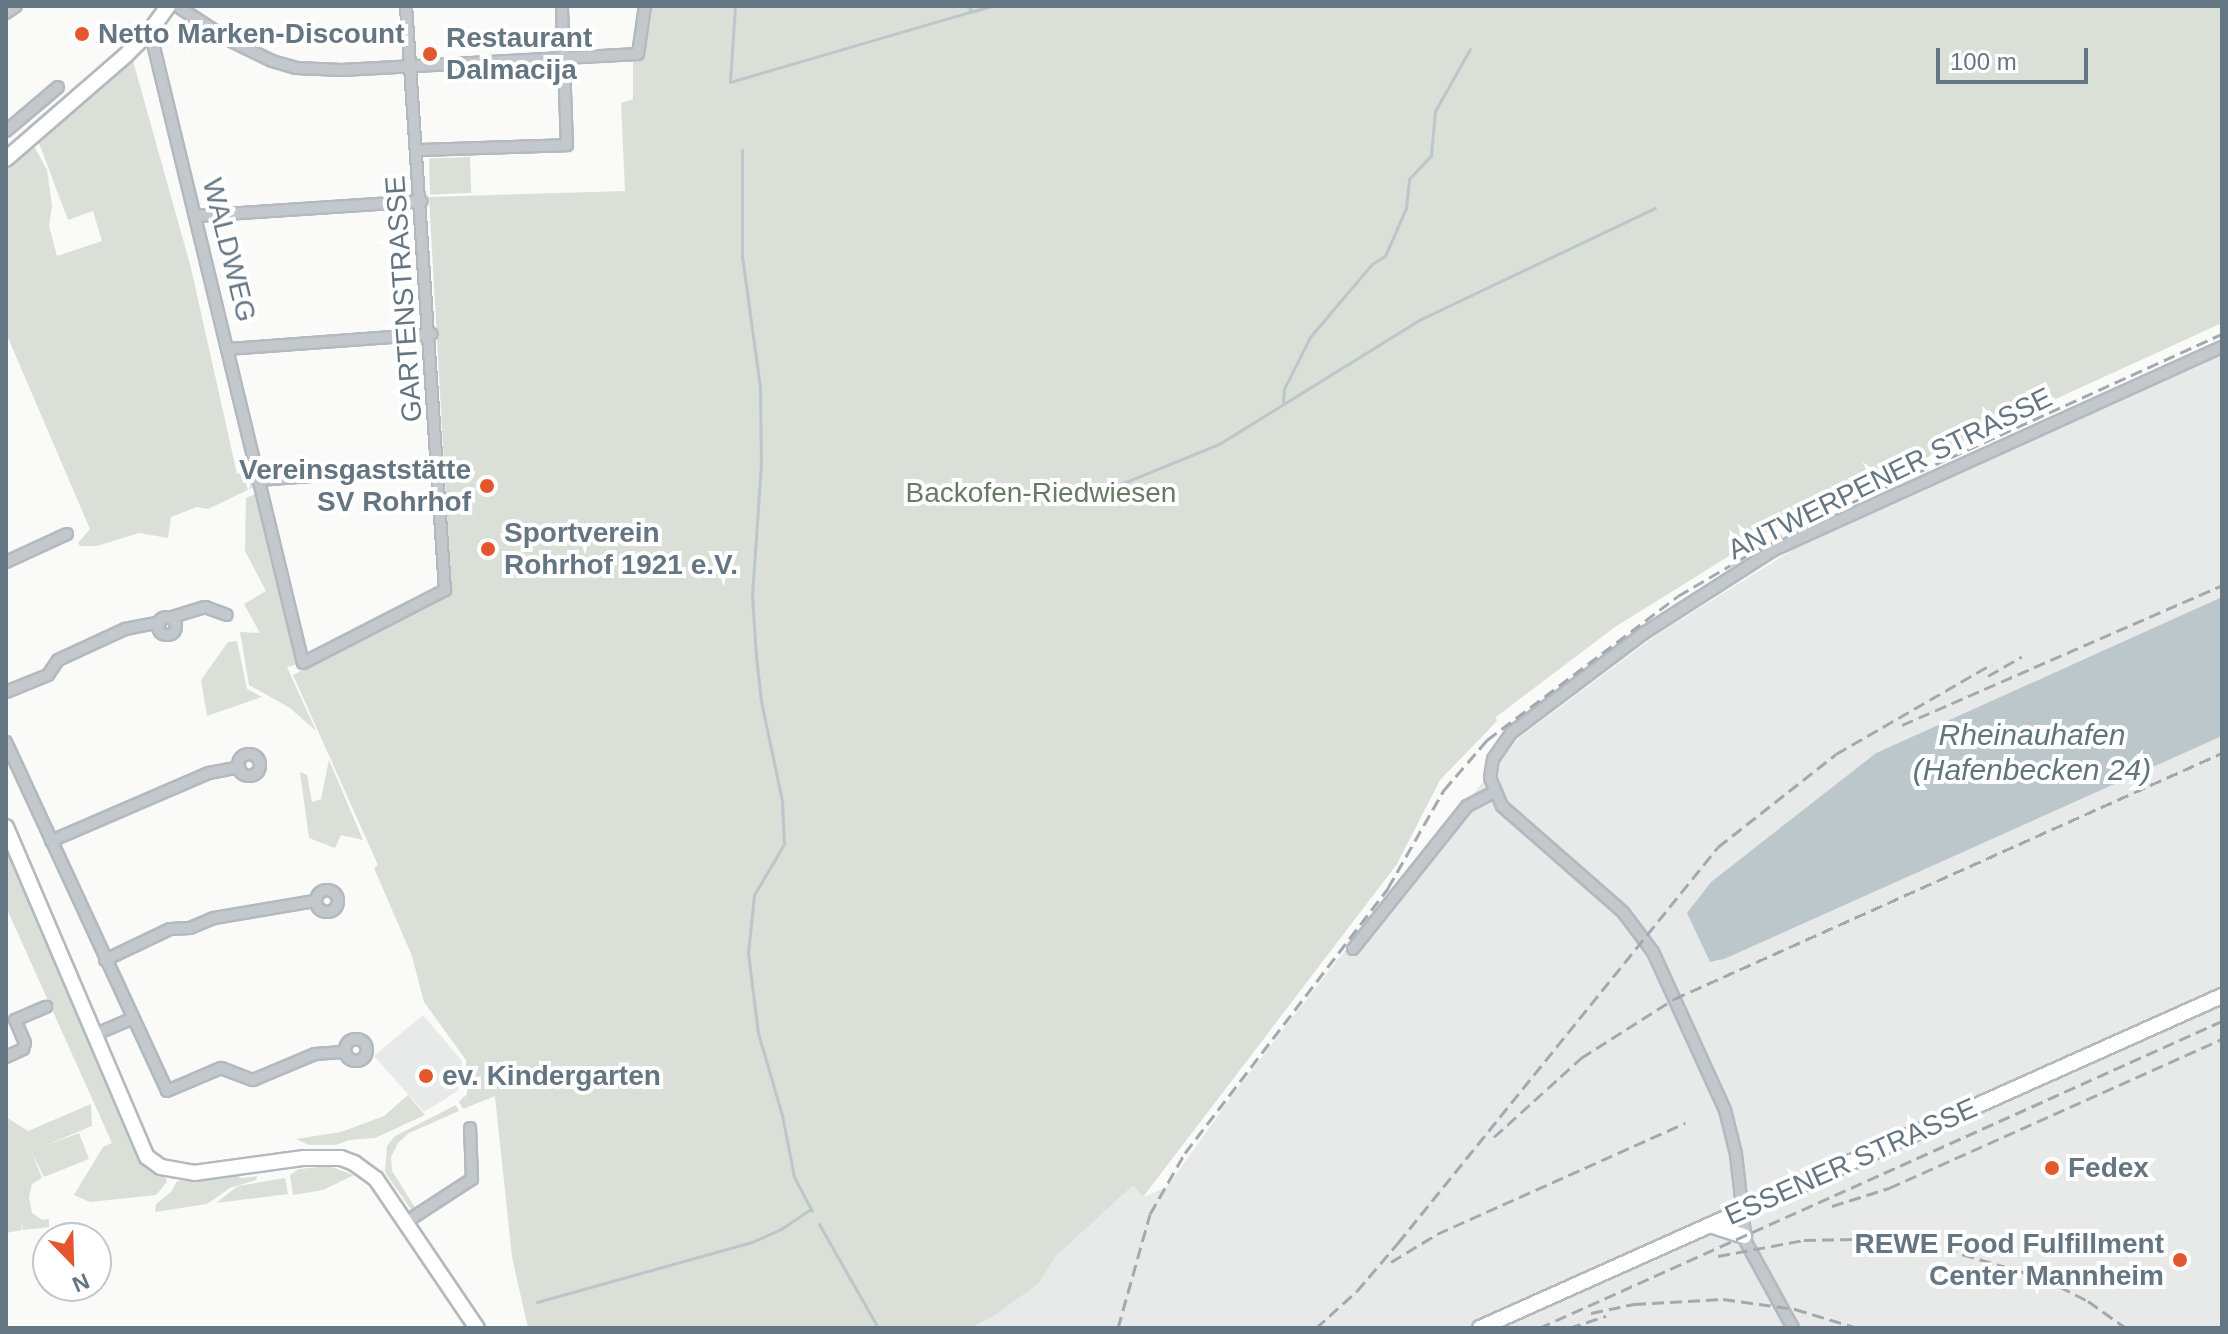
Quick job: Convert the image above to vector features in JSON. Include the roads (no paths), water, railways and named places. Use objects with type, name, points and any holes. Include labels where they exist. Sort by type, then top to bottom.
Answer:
[{"type":"street","points":[[6,13],[16,6]]},
{"type":"street","points":[[10,155],[150,31],[168,6]]},
{"type":"street","points":[[177,6],[253,53],[296,68],[342,70],[638,54],[645,6]]},
{"type":"street","name":"GARTENSTRASSE","points":[[303,663],[445,590],[440,466],[406,6]]},
{"type":"street","points":[[418,150],[567,145],[562,6]]},
{"type":"street","name":"WALDWEG","points":[[150,31],[303,663]]},
{"type":"street","points":[[10,155],[6,134],[58,87]]},
{"type":"street","points":[[197,216],[422,201]]},
{"type":"street","points":[[228,349],[431,334]]},
{"type":"street","name":"ANTWERPENER STRASSE","points":[[1494,792],[1490,778],[1493,759],[1511,733],[1711,588],[1774,550],[1815,530],[2222,347]]},
{"type":"street","points":[[260,480],[440,466]]},
{"type":"street","points":[[6,562],[67,534]]},
{"type":"street","points":[[6,692],[48,675],[58,660],[125,629],[205,607],[227,615]]},
{"type":"street","points":[[6,742],[131,1019],[167,1091],[221,1068],[253,1080],[315,1054],[346,1052]]},
{"type":"street","points":[[51,841],[209,773],[239,767]]},
{"type":"street","points":[[6,778],[19,772]]},
{"type":"street","points":[[1353,949],[1457,817],[1481,796],[1494,792],[1512,816],[1623,912],[1647,942],[1725,1110],[1736,1154],[1744,1236],[1793,1328]]},
{"type":"street","points":[[6,827],[96,1034],[136,1139],[147,1157],[161,1167],[194,1173],[285,1159],[341,1158],[376,1179],[477,1328]]},
{"type":"street","points":[[105,960],[170,929],[190,928],[214,918],[315,901]]},
{"type":"street","name":"ESSENER STRASSE","points":[[1480,1328],[2222,996]]},
{"type":"street","points":[[6,1057],[23,1049],[25,1043],[10,1022],[46,1007]]},
{"type":"street","points":[[96,1034],[131,1019]]},
{"type":"street","points":[[406,1222],[472,1179],[470,1128]]},
{"type":"street","points":[[1710,1225],[1744,1236]]},
{"type":"water","name":"Rheinauhafen (Hafenbecken 24)","points":[[2222,597],[2222,736],[1724,959],[1710,962],[1687,913],[1711,882],[1876,753]]},
{"type":"waterway","points":[[735,6],[730,82],[970,12]]},
{"type":"waterway","points":[[970,6],[970,12],[991,6]]},
{"type":"waterway","points":[[1283,401],[1284,389],[1310,337],[1372,264],[1385,256],[1406,208],[1409,179],[1431,155],[1435,111],[1470,49]]},
{"type":"waterway","points":[[742,150],[742,256],[760,387],[761,464],[752,596],[761,701],[782,801],[784,844],[754,895],[748,953],[758,1033],[782,1115],[794,1177],[812,1211]]},
{"type":"waterway","points":[[1084,499],[1219,444],[1419,320],[1655,208]]},
{"type":"waterway","points":[[537,1302],[752,1242],[781,1229],[811,1209]]},
{"type":"waterway","points":[[819,1224],[878,1328]]},
{"type":"railway","points":[[1118,1328],[1150,1214],[1185,1153],[1388,888],[1444,790],[1487,740],[1678,596],[1787,532],[2222,334]]},
{"type":"railway","points":[[1902,725],[2222,585]]},
{"type":"railway","points":[[1988,676],[2022,656]]},
{"type":"railway","points":[[1316,1328],[1357,1291],[1398,1243],[1718,847],[1836,754],[1992,664]]},
{"type":"railway","points":[[1494,1137],[1581,1058],[1674,999],[2222,753]]},
{"type":"railway","points":[[1539,1328],[2222,1021]]},
{"type":"railway","points":[[1832,1206],[1889,1188],[2222,1039]]},
{"type":"railway","points":[[1391,1262],[1437,1234],[1685,1123]]},
{"type":"railway","points":[[1718,1256],[1804,1240],[1855,1239],[1945,1249],[2043,1278],[2088,1301],[2126,1328]]},
{"type":"railway","points":[[1591,1313],[1634,1304],[1723,1299],[1795,1309],[1858,1328]]},
{"type":"railway","points":[[1569,1328],[1606,1316]]},
{"type":"place","name":"Netto Marken-Discount","points":[[82,34]]},
{"type":"place","name":"Restaurant Dalmacija","points":[[430,54]]},
{"type":"place","name":"Vereinsgaststätte SV Rohrhof","points":[[487,486]]},
{"type":"place","name":"Sportverein Rohrhof 1921 e.V.","points":[[488,549]]},
{"type":"place","name":"ev. Kindergarten","points":[[426,1076]]},
{"type":"place","name":"Fedex","points":[[2052,1168]]},
{"type":"place","name":"REWE Food Fulfillment Center Mannheim","points":[[2180,1260]]},
{"type":"park label","name":"Backofen-Riedwiesen","points":[[1041,493]]}]
